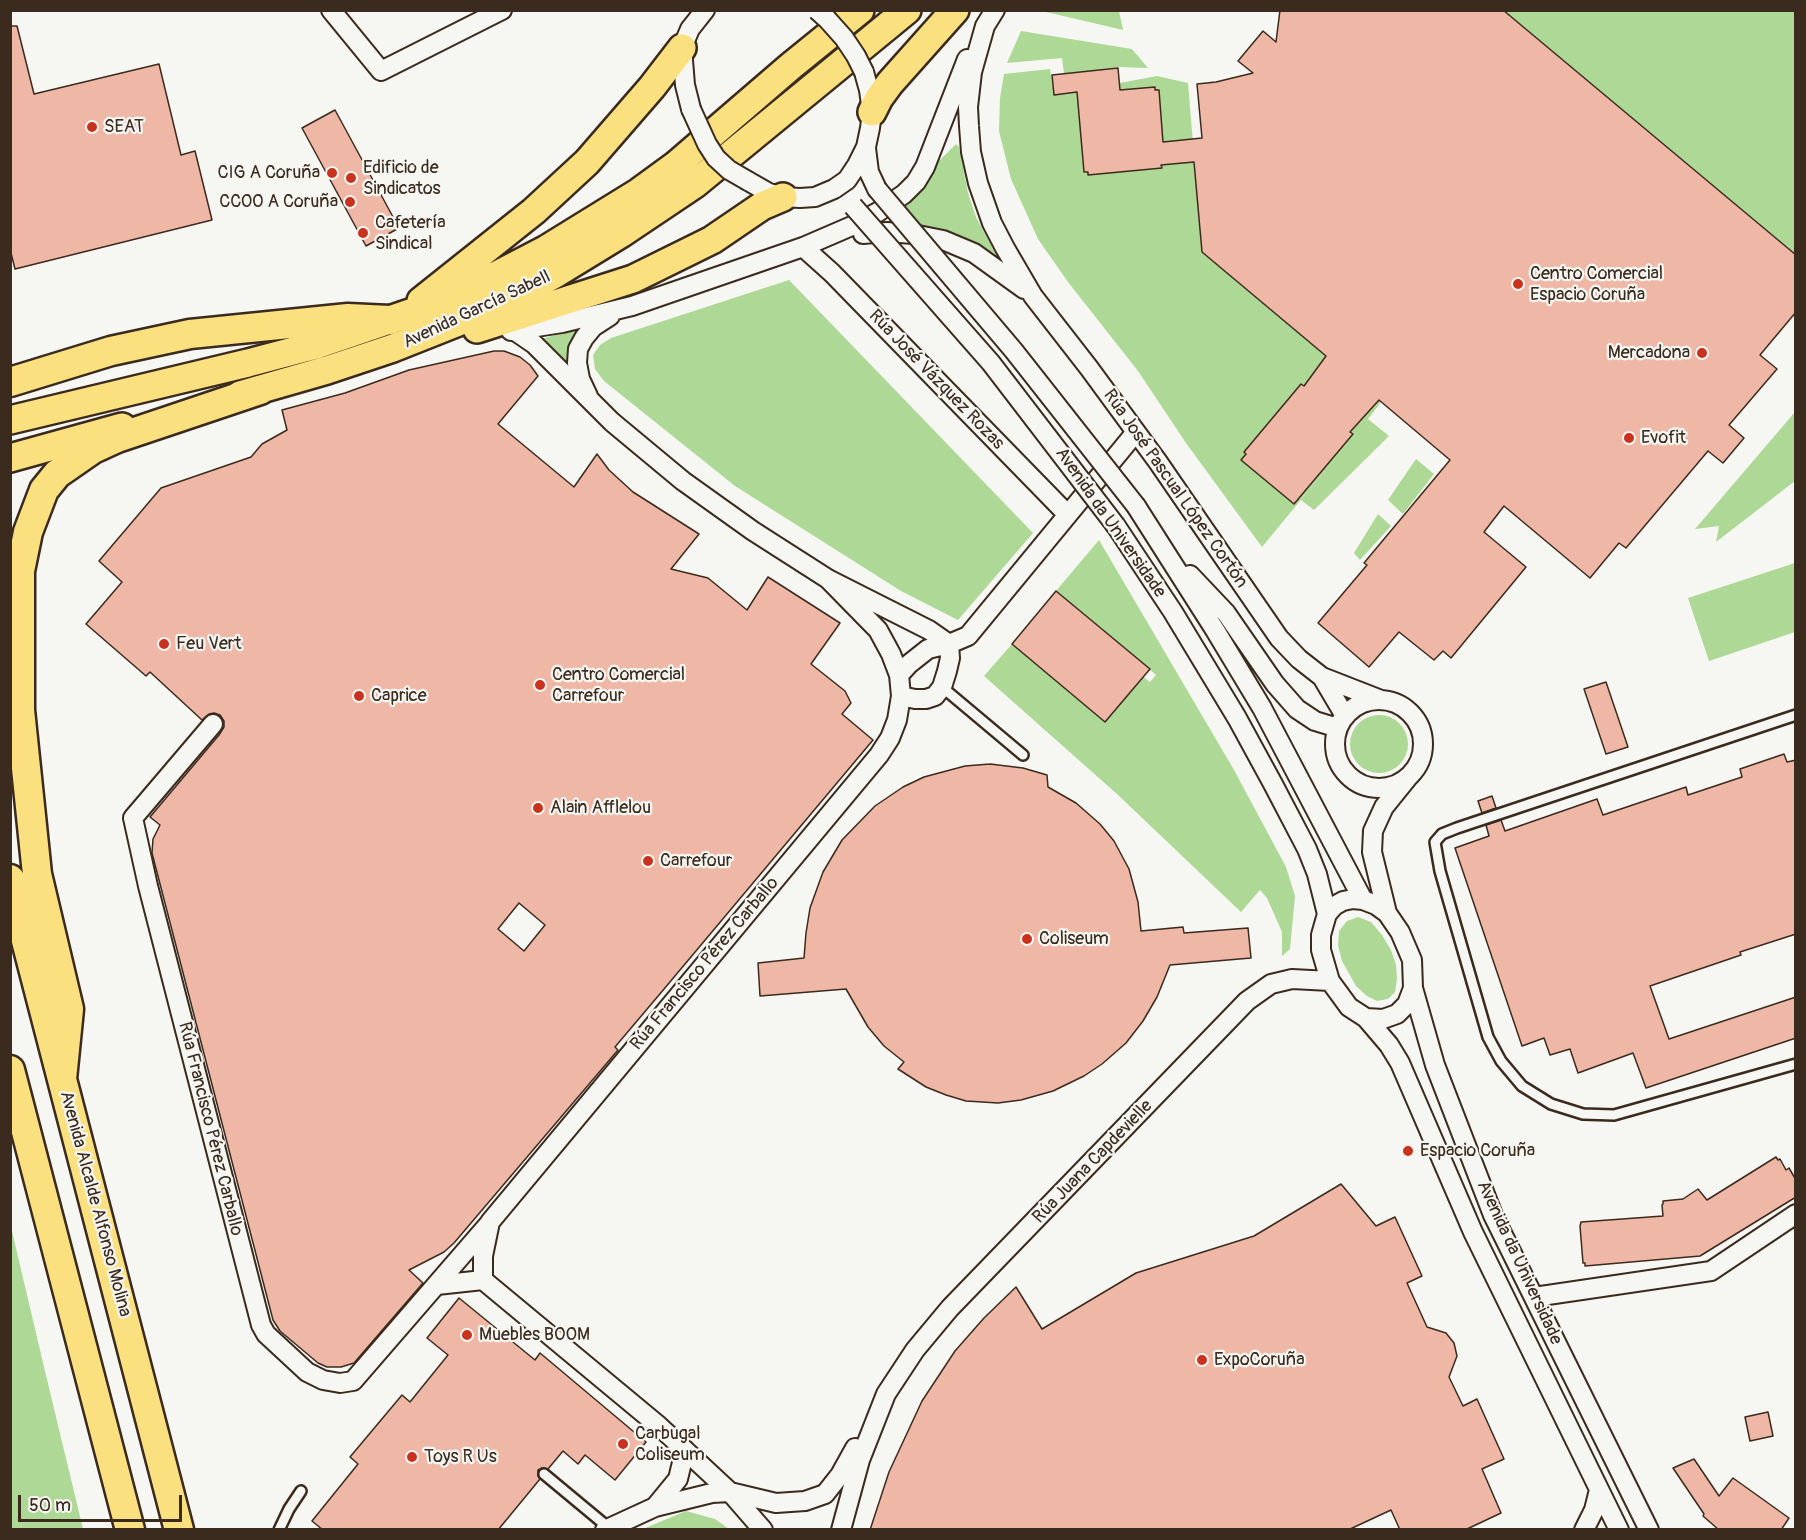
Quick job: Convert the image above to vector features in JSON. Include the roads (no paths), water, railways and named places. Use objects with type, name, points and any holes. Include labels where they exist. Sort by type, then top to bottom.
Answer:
[{"type":"highway","points":[[10,382],[111,351],[190,334],[348,318],[400,316]]},
{"type":"highway","points":[[62,1078],[69,1009],[37,874],[20,710],[20,572],[28,532],[44,490],[57,474],[93,449],[117,438],[260,390]]},
{"type":"highway","name":"Avenida Alcalde Alfonso Molina","points":[[10,879],[179,1530]]},
{"type":"highway","points":[[11,1073],[130,1530]]},
{"type":"main road","name":"Avenida García Sabell","points":[[10,420],[316,345],[451,297],[507,270],[587,225],[676,165],[860,10]]},
{"type":"main road","name":"Avenida García Sabell","points":[[10,458],[260,390],[393,348],[506,300],[555,274],[622,233],[695,184],[907,10]]},
{"type":"main road","points":[[872,112],[890,83],[955,10]]},
{"type":"main road","points":[[400,316],[534,210],[587,162],[652,87],[688,29]]},
{"type":"main road","points":[[393,348],[428,342],[481,328],[633,279],[712,240],[762,206],[783,197]]},
{"type":"street","points":[[331,10],[381,71],[502,10]]},
{"type":"street","points":[[705,10],[688,29],[685,85],[691,109],[716,158],[729,170],[769,193],[783,197]]},
{"type":"street","points":[[815,197],[834,189],[847,180],[858,165],[866,147],[872,112],[864,72],[856,56],[844,38],[817,10]]},
{"type":"street","name":"Rúa José Pascual López Cortón","points":[[481,328],[516,331],[562,323],[632,306],[803,247],[878,212],[904,194],[916,182],[932,150],[963,66],[990,18]]},
{"type":"street","name":"Rúa José Pascual López Cortón","points":[[990,18],[972,72],[968,107],[971,152],[978,183],[992,223],[1033,296],[1136,432],[1279,638],[1299,659],[1322,677],[1380,700],[1395,703],[1408,710],[1417,722],[1422,735],[1423,750],[1418,764],[1384,807],[1373,831],[1372,852],[1386,913]]},
{"type":"street","name":"Avenida da Universidade","points":[[866,147],[869,172],[877,189],[1014,351],[1136,506],[1162,545],[1262,708],[1363,900]]},
{"type":"street","name":"Avenida da Universidade","points":[[783,197],[833,198],[853,206],[991,363],[1116,526],[1173,612],[1237,718],[1273,784],[1307,849],[1317,874],[1327,914]]},
{"type":"street","name":"Rúa José Pascual López Cortón","points":[[803,247],[852,235],[886,232],[943,240],[974,253],[1033,296]]},
{"type":"street","name":"Rúa José Vázquez Rozas","points":[[803,247],[832,273],[1067,514]]},
{"type":"street","name":"Rúa José Pascual López Cortón","points":[[595,407],[580,379],[578,349],[593,327],[632,306]]},
{"type":"street","name":"Rúa Francisco Pérez Carballo","points":[[516,331],[534,344],[595,407],[684,481],[753,531],[828,579],[929,630],[949,644]]},
{"type":"street","points":[[899,675],[928,649],[968,636],[1136,432]]},
{"type":"street","name":"Avenida da Universidade","points":[[1162,545],[1226,613],[1275,684],[1298,709],[1315,721],[1341,722]]},
{"type":"street","name":"Rúa Francisco Pérez Carballo","points":[[213,724],[133,818],[148,886],[261,1325],[266,1334],[307,1372],[323,1380],[340,1383],[353,1381],[490,1222],[879,755],[897,720],[901,696],[899,675],[878,630],[828,579]]},
{"type":"street","points":[[901,696],[926,699],[935,696],[942,687],[950,658],[949,644]]},
{"type":"street","name":"Rúa José Pascual López Cortón","points":[[1322,677],[1341,722]]},
{"type":"street","points":[[1380,700],[1367,701],[1355,707],[1341,722],[1335,742],[1337,757],[1344,770],[1354,780],[1368,786],[1383,788],[1397,784],[1409,776]]},
{"type":"street","points":[[1353,898],[1363,900],[1376,905],[1386,913],[1407,946],[1413,968],[1413,988],[1407,1004],[1397,1014],[1383,1019],[1366,1018],[1349,1007],[1330,981],[1321,950],[1321,935],[1327,914],[1343,901],[1353,898]]},
{"type":"street","name":"Rúa Juana Capdevielle","points":[[607,1529],[655,1507],[712,1493],[730,1492],[776,1503],[805,1501],[825,1494],[840,1475],[886,1394],[915,1350],[950,1308],[1247,1001],[1271,984],[1292,979],[1330,981]]},
{"type":"street","name":"Avenida da Universidade","points":[[1413,988],[1435,1065],[1493,1215],[1649,1530]]},
{"type":"street","name":"Avenida da Universidade","points":[[1366,1018],[1389,1045],[1400,1064],[1473,1232],[1619,1530]]},
{"type":"street","points":[[1534,1297],[1711,1271],[1796,1214]]},
{"type":"street","name":"Rúa Francisco Pérez Carballo","points":[[483,1280],[483,1256],[490,1222]]},
{"type":"street","points":[[437,1285],[483,1280],[671,1431],[685,1450],[730,1492],[763,1530]]},
{"type":"street","name":"Rúa Juana Capdevielle","points":[[841,1530],[860,1460],[886,1394]]},
{"type":"street","points":[[655,1507],[678,1479],[685,1450]]},
{"type":"street","points":[[1584,1530],[1594,1510],[1599,1490]]},
{"type":"lane","points":[[942,687],[1023,755]]},
{"type":"lane","points":[[1796,715],[1457,828],[1442,834],[1436,842],[1440,871],[1488,1037],[1502,1061],[1522,1086],[1551,1104],[1583,1114],[1614,1114],[1796,1064]]},
{"type":"lane","points":[[544,1474],[607,1529]]},
{"type":"lane","points":[[279,1529],[301,1491]]},
{"type":"place","name":"SEAT","points":[[92,127]]},
{"type":"place","name":"CIG A Coruña","points":[[332,173]]},
{"type":"place","name":"Edificio de Sindicatos","points":[[351,178]]},
{"type":"place","name":"CCOO A Coruña","points":[[350,202]]},
{"type":"place","name":"Cafetería Sindical","points":[[363,233]]},
{"type":"place","name":"Centro Comercial Espacio Coruña","points":[[1518,284]]},
{"type":"place","name":"Mercadona","points":[[1702,353]]},
{"type":"place","name":"Evofit","points":[[1629,438]]},
{"type":"place","name":"Feu Vert","points":[[164,644]]},
{"type":"place","name":"Centro Comercial Carrefour","points":[[540,685]]},
{"type":"place","name":"Caprice","points":[[359,696]]},
{"type":"place","name":"Alain Afflelou","points":[[538,808]]},
{"type":"place","name":"Carrefour","points":[[648,861]]},
{"type":"place","name":"Coliseum","points":[[1027,939]]},
{"type":"place","name":"Espacio Coruña","points":[[1408,1151]]},
{"type":"place","name":"Muebles BOOM","points":[[467,1335]]},
{"type":"place","name":"ExpoCoruña","points":[[1202,1360]]},
{"type":"place","name":"Carbugal Coliseum","points":[[623,1444]]},
{"type":"place","name":"Toys R Us","points":[[412,1457]]}]
